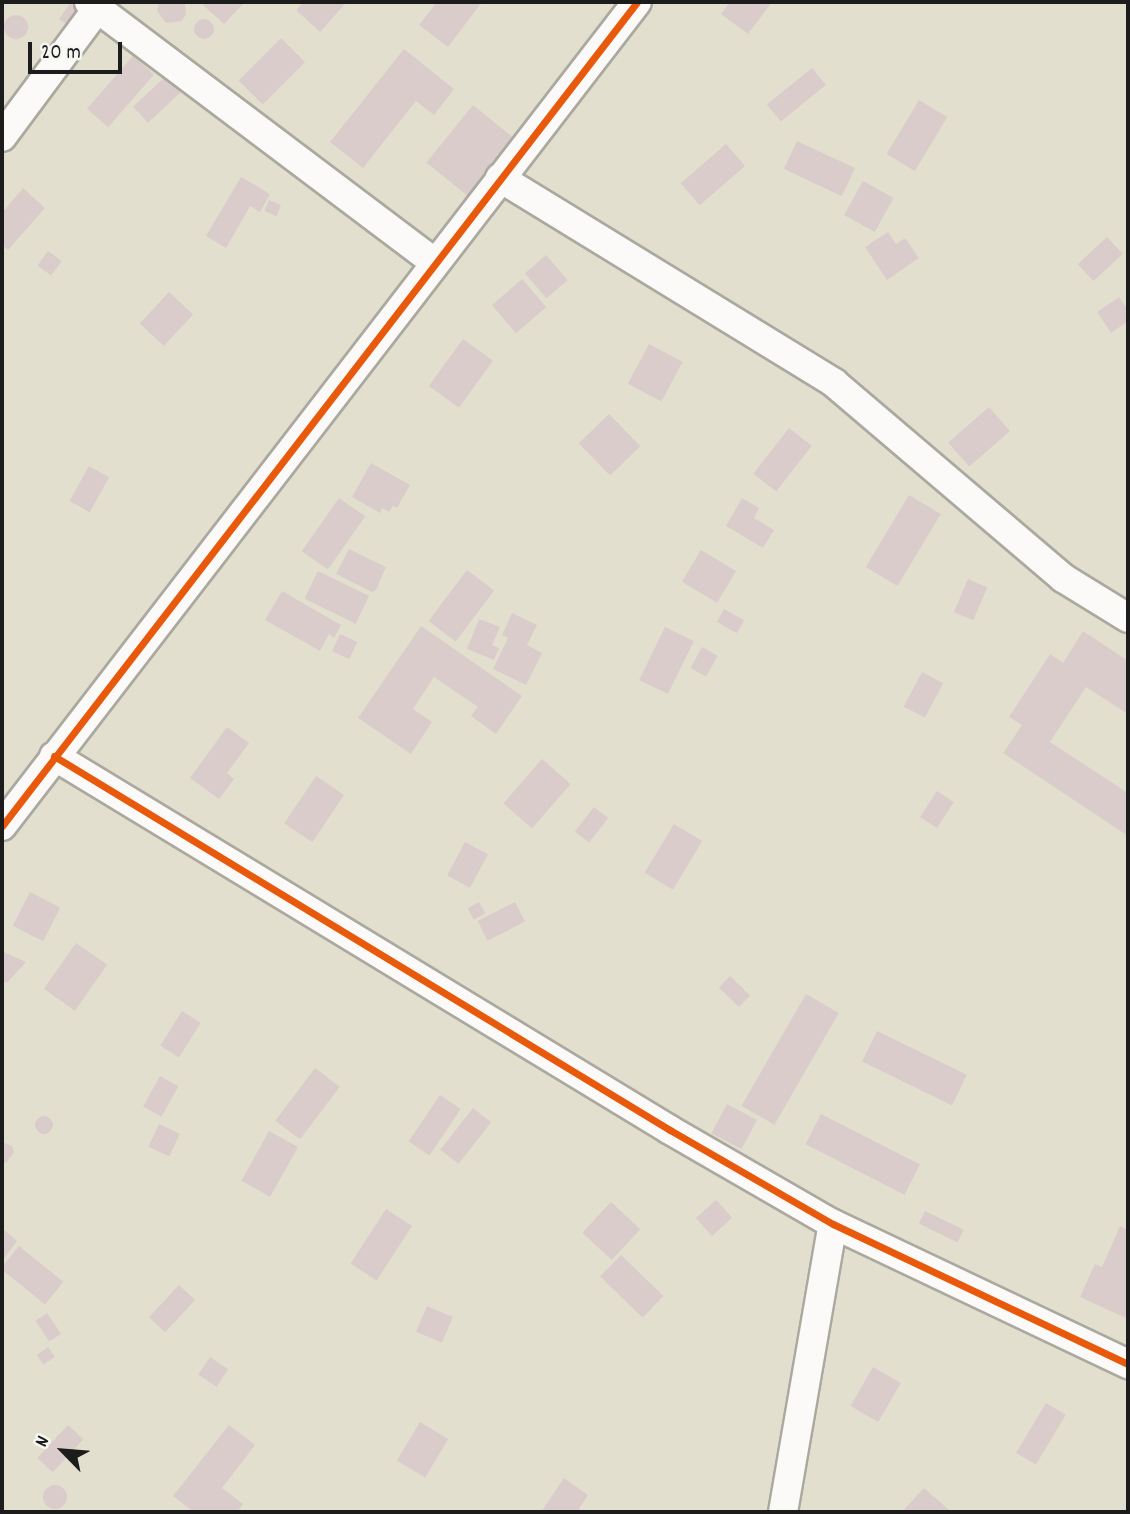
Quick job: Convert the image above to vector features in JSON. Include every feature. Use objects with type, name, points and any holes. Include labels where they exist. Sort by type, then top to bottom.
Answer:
[{"type":"street","points":[[2,826],[637,2]]},
{"type":"street","points":[[2,136],[93,5],[153,47],[435,263]]},
{"type":"street","points":[[500,178],[834,383],[1063,578],[1128,618]]},
{"type":"street","points":[[54,757],[670,1130],[833,1224],[1128,1364]]},
{"type":"street","points":[[783,1512],[833,1224]]},
{"type":"building","points":[[71,2],[84,11],[72,28],[59,19]]},
{"type":"building","points":[[159,2],[185,2],[186,15],[181,21],[166,23],[157,11]]},
{"type":"building","points":[[206,2],[245,2],[224,24],[203,5]]},
{"type":"building","points":[[304,2],[345,4],[320,32],[296,10]]},
{"type":"building","points":[[437,2],[482,2],[448,47],[419,25]]},
{"type":"building","points":[[730,2],[772,2],[748,34],[721,14]]},
{"type":"building","points":[[16,15],[27,22],[28,27],[21,38],[16,39],[5,32],[4,27],[11,16]]},
{"type":"building","points":[[204,19],[211,22],[214,29],[211,36],[204,39],[197,36],[194,29],[197,22]]},
{"type":"building","points":[[281,38],[305,62],[263,104],[239,80]]},
{"type":"building","points":[[404,49],[454,89],[434,115],[416,101],[363,168],[330,142]]},
{"type":"building","points":[[133,56],[154,74],[108,127],[87,109]]},
{"type":"building","points":[[812,68],[826,85],[781,122],[767,105]]},
{"type":"building","points":[[166,76],[181,92],[148,123],[133,107]]},
{"type":"building","points":[[919,100],[947,117],[915,171],[887,154]]},
{"type":"building","points":[[473,105],[515,139],[468,196],[426,163]]},
{"type":"building","points":[[797,141],[855,168],[842,196],[784,169]]},
{"type":"building","points":[[726,144],[745,166],[700,205],[681,183]]},
{"type":"building","points":[[241,177],[270,194],[260,212],[250,206],[226,248],[206,236]]},
{"type":"building","points":[[863,181],[894,198],[875,232],[844,215]]},
{"type":"building","points":[[23,188],[45,208],[8,250],[2,245],[2,213]]},
{"type":"building","points":[[269,200],[281,205],[276,216],[264,211]]},
{"type":"building","points":[[888,232],[896,244],[905,238],[919,258],[887,280],[865,247]]},
{"type":"building","points":[[1107,237],[1123,254],[1093,281],[1078,264]]},
{"type":"building","points":[[48,251],[62,261],[51,276],[37,266]]},
{"type":"building","points":[[546,255],[568,280],[547,298],[525,273]]},
{"type":"building","points":[[522,279],[546,307],[516,333],[492,305]]},
{"type":"building","points":[[169,292],[193,315],[164,346],[140,323]]},
{"type":"building","points":[[1119,297],[1128,310],[1128,321],[1111,333],[1097,312]]},
{"type":"building","points":[[463,339],[493,361],[459,408],[429,386]]},
{"type":"building","points":[[649,344],[683,362],[661,402],[628,384]]},
{"type":"building","points":[[989,407],[1010,431],[969,467],[948,442]]},
{"type":"building","points":[[609,414],[640,446],[610,476],[579,443]]},
{"type":"building","points":[[789,428],[812,446],[776,492],[753,474]]},
{"type":"building","points":[[371,463],[410,485],[397,508],[393,506],[389,512],[382,508],[380,513],[352,497]]},
{"type":"building","points":[[89,466],[109,477],[90,512],[70,501]]},
{"type":"building","points":[[909,495],[941,514],[897,586],[866,567]]},
{"type":"building","points":[[339,498],[365,516],[328,570],[302,551]]},
{"type":"building","points":[[742,498],[759,508],[754,518],[774,530],[763,548],[726,526]]},
{"type":"building","points":[[349,549],[386,567],[376,590],[372,592],[336,574]]},
{"type":"building","points":[[701,550],[736,571],[717,603],[682,582]]},
{"type":"building","points":[[467,570],[494,590],[456,642],[428,621]]},
{"type":"building","points":[[318,571],[369,596],[356,624],[304,599]]},
{"type":"building","points":[[968,579],[987,587],[973,620],[954,612]]},
{"type":"building","points":[[282,591],[341,625],[334,638],[329,634],[320,651],[265,620]]},
{"type":"building","points":[[724,609],[744,620],[737,633],[717,622]]},
{"type":"building","points":[[512,613],[537,625],[527,645],[542,653],[526,685],[493,669],[508,638],[502,635]]},
{"type":"building","points":[[479,619],[500,627],[492,645],[499,648],[494,660],[467,649]]},
{"type":"building","points":[[421,626],[522,696],[496,734],[471,716],[478,707],[434,677],[413,709],[432,722],[411,754],[358,718]]},
{"type":"building","points":[[665,627],[694,641],[668,694],[639,680]]},
{"type":"building","points":[[1083,631],[1128,661],[1128,714],[1086,687],[1050,742],[1128,793],[1128,836],[1003,753],[1022,725],[1009,717],[1050,654],[1063,663]]},
{"type":"building","points":[[340,634],[357,642],[349,659],[332,651]]},
{"type":"building","points":[[702,647],[718,656],[706,677],[690,668]]},
{"type":"building","points":[[922,672],[943,683],[925,718],[904,706]]},
{"type":"building","points":[[227,727],[249,743],[227,773],[234,779],[219,799],[190,778]]},
{"type":"building","points":[[542,759],[571,784],[532,828],[503,804]]},
{"type":"building","points":[[316,776],[344,795],[312,842],[284,823]]},
{"type":"building","points":[[937,791],[954,802],[937,828],[920,817]]},
{"type":"building","points":[[594,807],[608,818],[589,843],[575,831]]},
{"type":"building","points":[[674,824],[702,841],[673,890],[645,873]]},
{"type":"building","points":[[465,842],[488,854],[470,888],[447,876]]},
{"type":"building","points":[[30,892],[60,907],[43,941],[13,926]]},
{"type":"building","points":[[479,902],[485,913],[474,920],[468,908]]},
{"type":"building","points":[[515,902],[525,922],[488,941],[478,921]]},
{"type":"building","points":[[76,943],[107,965],[75,1011],[44,989]]},
{"type":"building","points":[[2,951],[26,962],[7,983],[2,980]]},
{"type":"building","points":[[730,976],[750,995],[739,1007],[719,988]]},
{"type":"building","points":[[806,994],[839,1013],[774,1125],[742,1106]]},
{"type":"building","points":[[182,1011],[201,1023],[179,1057],[160,1046]]},
{"type":"building","points":[[877,1031],[967,1075],[952,1105],[862,1062]]},
{"type":"building","points":[[315,1068],[340,1087],[300,1139],[275,1121]]},
{"type":"building","points":[[160,1076],[178,1086],[161,1117],[143,1107]]},
{"type":"building","points":[[440,1095],[461,1109],[429,1155],[409,1141]]},
{"type":"building","points":[[727,1104],[757,1120],[742,1149],[712,1133]]},
{"type":"building","points":[[473,1108],[491,1122],[458,1164],[440,1150]]},
{"type":"building","points":[[821,1114],[920,1164],[904,1195],[806,1144]]},
{"type":"building","points":[[40,1116],[48,1116],[53,1125],[51,1132],[40,1134],[35,1129],[35,1121]]},
{"type":"building","points":[[159,1124],[180,1134],[169,1156],[148,1147]]},
{"type":"building","points":[[269,1131],[298,1147],[270,1197],[241,1181]]},
{"type":"building","points":[[2,1142],[12,1146],[14,1152],[6,1163],[2,1163]]},
{"type":"building","points":[[716,1200],[732,1218],[712,1236],[696,1218]]},
{"type":"building","points":[[611,1202],[640,1229],[612,1260],[582,1233]]},
{"type":"building","points":[[386,1209],[412,1226],[377,1280],[351,1264]]},
{"type":"building","points":[[925,1211],[964,1230],[958,1242],[919,1224]]},
{"type":"building","points":[[1120,1226],[1128,1230],[1128,1319],[1080,1297],[1095,1264],[1102,1267]]},
{"type":"building","points":[[2,1228],[17,1241],[2,1261]]},
{"type":"building","points":[[19,1246],[63,1282],[45,1304],[2,1270]]},
{"type":"building","points":[[621,1255],[663,1296],[643,1318],[600,1277]]},
{"type":"building","points":[[179,1285],[195,1300],[165,1332],[149,1317]]},
{"type":"building","points":[[427,1306],[453,1317],[442,1343],[416,1332]]},
{"type":"building","points":[[47,1313],[61,1334],[49,1342],[35,1321]]},
{"type":"building","points":[[48,1347],[55,1357],[43,1365],[37,1355]]},
{"type":"building","points":[[210,1357],[228,1369],[216,1387],[198,1374]]},
{"type":"building","points":[[873,1367],[901,1383],[878,1422],[850,1406]]},
{"type":"building","points":[[1046,1403],[1066,1415],[1036,1465],[1016,1453]]},
{"type":"building","points":[[420,1422],[448,1439],[425,1478],[397,1461]]},
{"type":"building","points":[[68,1425],[83,1439],[53,1472],[37,1458]]},
{"type":"building","points":[[229,1425],[255,1445],[222,1488],[243,1504],[237,1512],[194,1512],[173,1496]]},
{"type":"building","points":[[564,1478],[588,1495],[577,1512],[541,1512]]},
{"type":"building","points":[[55,1485],[64,1488],[67,1497],[64,1506],[55,1509],[46,1506],[43,1497],[46,1488]]},
{"type":"building","points":[[924,1488],[949,1510],[902,1512]]},
{"type":"cycle path","points":[[2,826],[637,2]]},
{"type":"cycle path","points":[[54,756],[670,1130],[833,1224],[1128,1364]]}]
